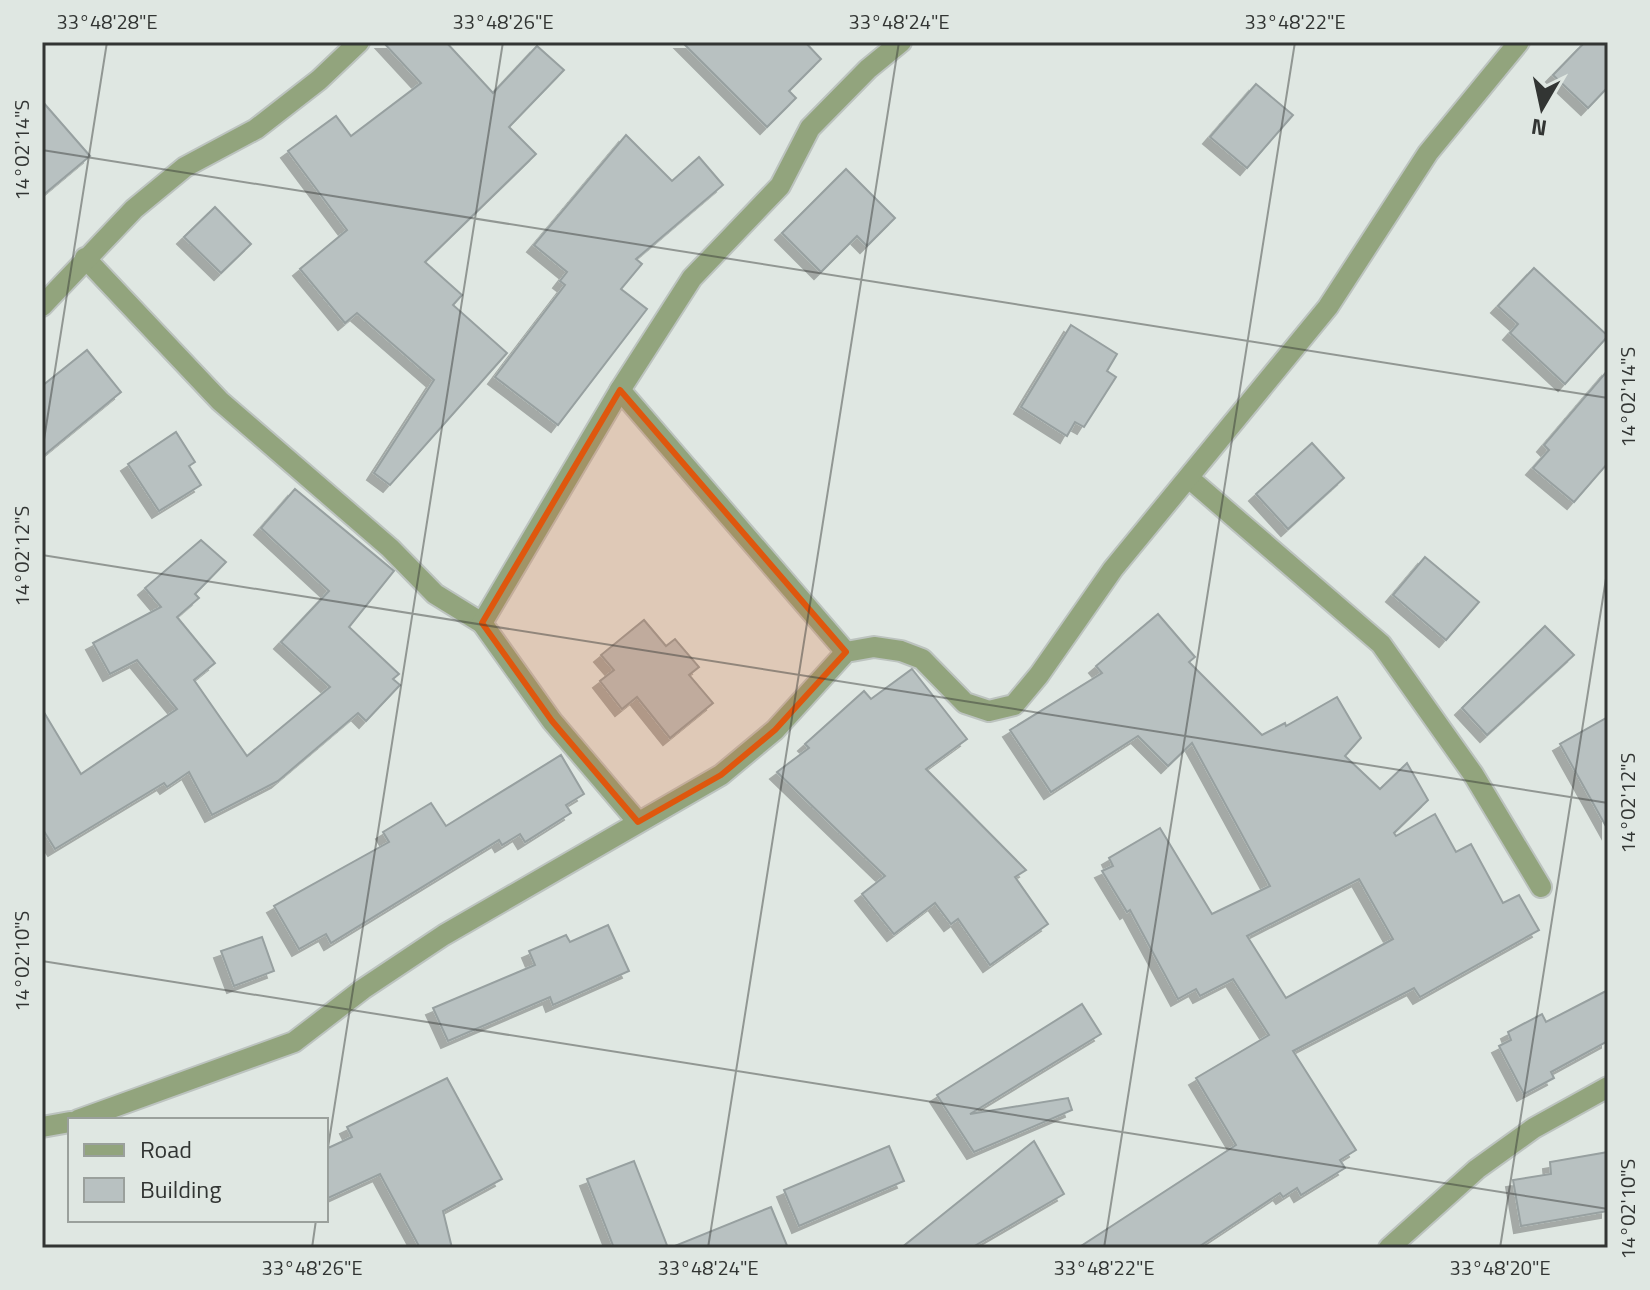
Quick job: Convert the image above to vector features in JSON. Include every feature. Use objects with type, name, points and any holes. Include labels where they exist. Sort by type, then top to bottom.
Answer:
[{"type":"street","points":[[42,306],[134,209],[185,167],[256,129],[319,80],[359,42]]},
{"type":"street","points":[[482,623],[620,390],[692,278],[780,186],[810,128],[868,69],[901,42]]},
{"type":"street","points":[[84,1118],[294,1042],[363,989],[444,935],[721,775],[775,730],[846,652],[874,647],[901,651],[922,659],[965,703],[989,711],[1014,705],[1113,569],[1190,479],[1328,307],[1428,153],[1519,42]]},
{"type":"street","points":[[85,258],[220,401],[390,548],[435,594],[482,623],[552,721],[638,822]]},
{"type":"street","points":[[620,390],[846,652]]},
{"type":"street","points":[[1190,479],[1381,644],[1473,774],[1541,887]]},
{"type":"street","points":[[1389,1248],[1477,1169],[1534,1128],[1608,1087]]},
{"type":"street","points":[[42,1127],[68,1122]]},
{"type":"highlighted area","points":[[620,390],[846,652],[775,730],[721,775],[638,822],[552,721],[482,623]]},
{"type":"building","points":[[383,42],[446,42],[493,93],[537,46],[564,70],[509,127],[536,154],[425,262],[462,295],[453,305],[507,353],[390,485],[374,473],[434,380],[357,313],[345,323],[300,269],[347,230],[288,151],[336,116],[351,136],[421,83]]},
{"type":"building","points":[[682,42],[805,42],[821,59],[789,91],[796,98],[767,127]]},
{"type":"building","points":[[1585,42],[1608,42],[1608,87],[1588,108],[1553,75]]},
{"type":"building","points":[[1256,84],[1293,115],[1247,168],[1210,137]]},
{"type":"building","points":[[42,101],[90,156],[42,196]]},
{"type":"building","points":[[626,135],[672,181],[699,157],[723,185],[636,259],[642,264],[621,289],[647,309],[558,425],[495,377],[565,285],[560,281],[567,272],[534,245]]},
{"type":"building","points":[[846,169],[895,218],[867,246],[857,236],[821,272],[782,233]]},
{"type":"building","points":[[215,207],[251,244],[221,273],[184,237]]},
{"type":"building","points":[[1534,268],[1608,336],[1565,384],[1510,333],[1518,324],[1498,306]]},
{"type":"building","points":[[1071,325],[1117,354],[1107,371],[1116,377],[1084,427],[1075,422],[1067,436],[1021,407]]},
{"type":"building","points":[[87,350],[121,392],[42,457],[42,386]]},
{"type":"building","points":[[1608,370],[1608,463],[1574,502],[1533,468],[1549,450],[1544,445]]},
{"type":"building","points":[[176,432],[195,462],[189,466],[201,485],[159,511],[128,464]]},
{"type":"building","points":[[1312,443],[1344,478],[1288,529],[1256,494]]},
{"type":"building","points":[[295,489],[394,571],[349,627],[399,674],[393,679],[400,685],[366,721],[358,713],[278,781],[212,815],[189,772],[167,787],[164,783],[55,849],[42,828],[42,709],[81,774],[177,709],[137,660],[110,674],[93,643],[161,607],[145,588],[201,540],[226,562],[195,594],[199,598],[177,617],[215,663],[194,680],[247,756],[330,687],[281,642],[329,591],[261,528]]},
{"type":"building","points":[[1425,557],[1479,602],[1446,640],[1393,595]]},
{"type":"building","points":[[1158,614],[1195,657],[1189,662],[1262,735],[1285,723],[1286,726],[1337,697],[1361,738],[1345,756],[1380,789],[1407,763],[1428,800],[1394,833],[1396,836],[1435,814],[1456,852],[1471,844],[1503,903],[1519,895],[1539,930],[1420,997],[1414,988],[1293,1051],[1356,1150],[1340,1160],[1345,1168],[1301,1195],[1297,1188],[1283,1197],[1280,1193],[1197,1248],[1078,1248],[1236,1145],[1196,1078],[1269,1035],[1233,979],[1200,996],[1196,989],[1178,999],[1130,910],[1127,912],[1102,871],[1113,866],[1109,858],[1160,828],[1212,914],[1270,886],[1192,743],[1168,766],[1138,736],[1051,792],[1010,730],[1102,673],[1096,666]],"holes":[[[1359,879],[1393,939],[1286,998],[1247,936]]]},
{"type":"building","points":[[644,620],[666,646],[675,639],[699,667],[689,675],[713,703],[670,738],[637,697],[622,709],[600,681],[614,670],[601,655]]},
{"type":"building","points":[[1545,626],[1574,655],[1487,735],[1462,708]]},
{"type":"building","points":[[912,669],[967,739],[926,769],[1026,870],[1015,877],[1048,924],[990,965],[958,919],[951,924],[935,903],[894,934],[862,894],[885,876],[777,772],[809,748],[805,744],[864,691],[871,699]]},
{"type":"building","points":[[1608,717],[1608,830],[1560,744]]},
{"type":"building","points":[[561,755],[584,794],[566,805],[571,813],[525,842],[520,834],[502,845],[499,840],[331,943],[326,934],[299,949],[274,906],[389,842],[383,832],[431,803],[446,826]]},
{"type":"building","points":[[608,925],[629,971],[553,1005],[550,997],[448,1041],[433,1008],[535,965],[529,951],[566,935],[570,942]]},
{"type":"building","points":[[262,937],[274,971],[234,986],[221,951]]},
{"type":"building","points":[[1608,990],[1608,1041],[1551,1072],[1554,1078],[1524,1094],[1499,1046],[1511,1040],[1508,1032],[1542,1014],[1546,1022]]},
{"type":"building","points":[[1082,1004],[1101,1034],[970,1114],[1068,1098],[1072,1110],[974,1152],[937,1095]]},
{"type":"building","points":[[447,1078],[502,1179],[443,1211],[452,1248],[420,1248],[380,1174],[328,1198],[328,1148],[352,1137],[347,1127]]},
{"type":"building","points":[[1034,1141],[1064,1194],[971,1248],[901,1248]]},
{"type":"building","points":[[889,1146],[904,1181],[799,1226],[784,1190]]},
{"type":"building","points":[[1608,1152],[1608,1211],[1521,1226],[1513,1180],[1551,1174],[1550,1162]]},
{"type":"building","points":[[634,1161],[668,1248],[614,1248],[587,1179]]},
{"type":"building","points":[[771,1207],[788,1248],[672,1247]]}]
